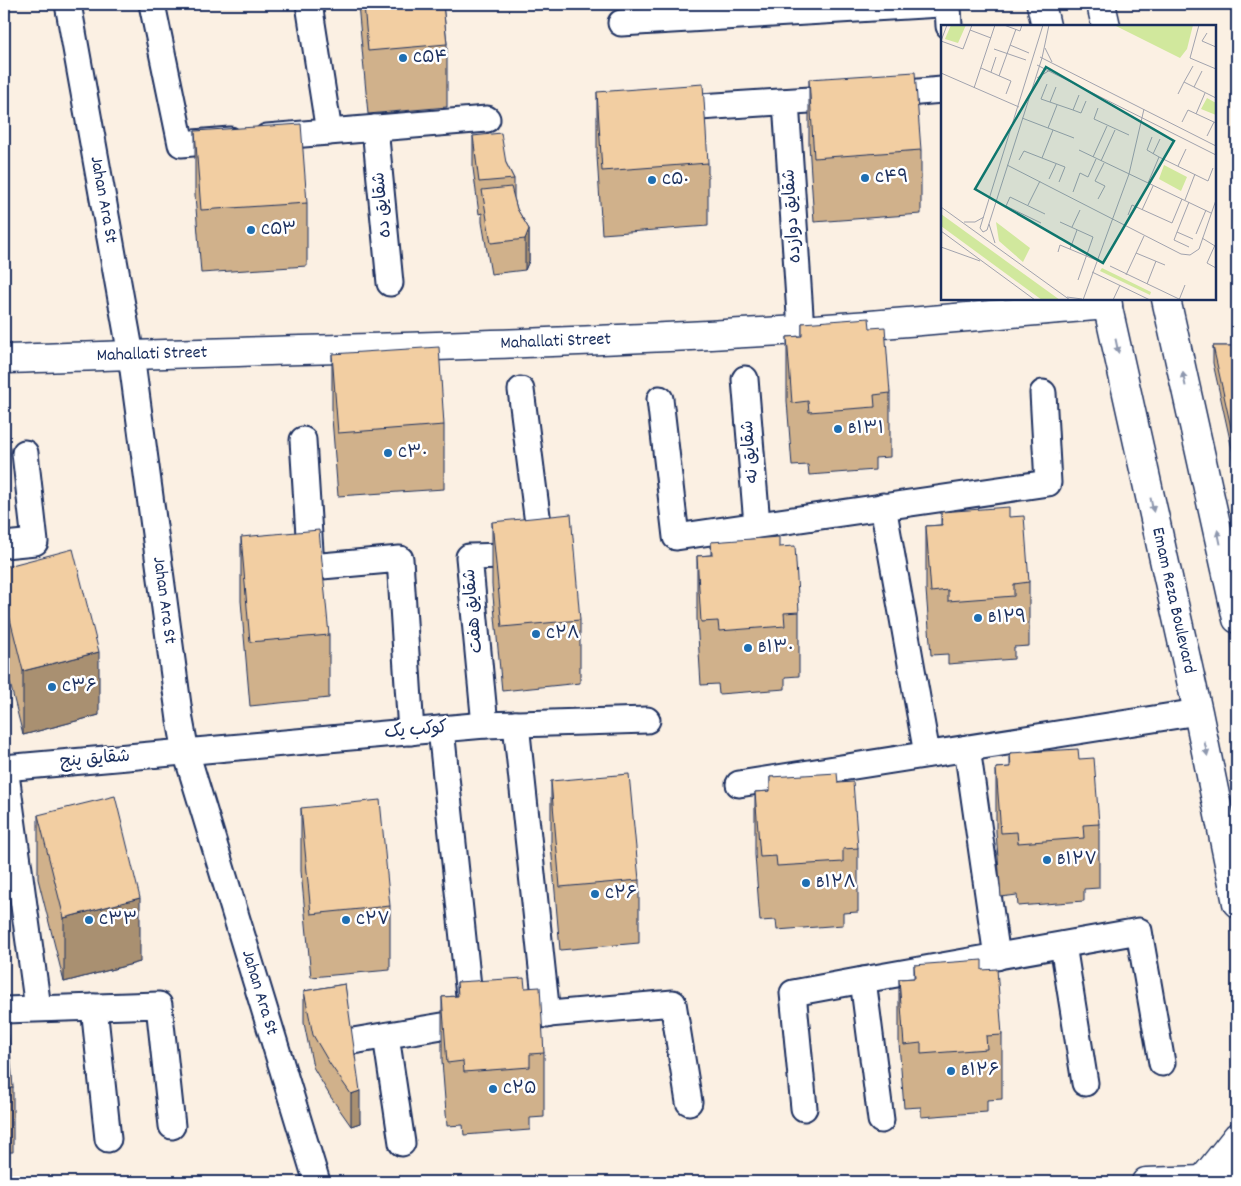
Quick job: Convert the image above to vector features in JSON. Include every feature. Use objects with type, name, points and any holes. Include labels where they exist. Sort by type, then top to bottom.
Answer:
[{"type":"street","name":"Jahan Ara St","points":[[68,4],[131,354],[180,720],[186,752],[317,1182]]},
{"type":"street","points":[[152,4],[181,144],[487,119]]},
{"type":"street","points":[[309,4],[329,132]]},
{"type":"street","points":[[621,23],[940,4]]},
{"type":"street","points":[[945,4],[948,8],[949,25]]},
{"type":"street","points":[[1041,4],[1046,25]]},
{"type":"street","points":[[1101,4],[1106,25]]},
{"type":"street","points":[[647,110],[941,90]]},
{"type":"street","name":"شقایق دوازده","points":[[786,102],[800,330]]},
{"type":"street","name":"شقایق ده","points":[[375,128],[390,283]]},
{"type":"street","points":[[1166,300],[1237,619]]},
{"type":"street","name":"Mahallati Street","points":[[4,359],[496,344],[800,330],[1107,302]]},
{"type":"street","name":"Emam Reza Boulevard","points":[[1107,302],[1198,712],[1237,903]]},
{"type":"street","name":"شقایق نه","points":[[745,379],[757,524]]},
{"type":"street","name":"شقایق هفت","points":[[485,725],[469,557],[542,555],[521,390]]},
{"type":"street","points":[[660,399],[676,537],[1048,483],[1043,393]]},
{"type":"street","points":[[303,440],[311,567],[400,560],[411,732]]},
{"type":"street","points":[[4,546],[35,542],[25,453]]},
{"type":"street","points":[[883,506],[927,754]]},
{"type":"street","points":[[739,784],[1198,712]]},
{"type":"street","name":"کوکب یک","points":[[186,752],[485,725],[646,720]]},
{"type":"street","points":[[516,724],[547,1014]]},
{"type":"street","points":[[441,729],[472,1021]]},
{"type":"street","points":[[967,748],[997,957]]},
{"type":"street","name":"شقایق پنج","points":[[4,768],[186,752]]},
{"type":"street","points":[[4,768],[38,1008]]},
{"type":"street","points":[[804,1108],[793,993],[1140,932],[1162,1063]]},
{"type":"street","points":[[1063,945],[1085,1083]]},
{"type":"street","points":[[863,980],[881,1120]]},
{"type":"street","points":[[353,1040],[472,1021],[673,1003],[689,1102]]},
{"type":"street","points":[[4,1010],[159,1005],[172,1126]]},
{"type":"street","points":[[94,1007],[108,1139]]},
{"type":"street","points":[[386,1036],[402,1142]]},
{"type":"street","points":[[1203,1180],[1237,1137]]},
{"type":"street","points":[[1146,1182],[1203,1180],[1237,1176]]},
{"type":"building","points":[[364,4],[443,4],[447,44],[368,51]]},
{"type":"building","points":[[915,72],[921,150],[814,158],[809,79]]},
{"type":"building","points":[[703,84],[708,163],[602,171],[597,92]]},
{"type":"building","points":[[301,124],[307,203],[201,210],[195,131]]},
{"type":"building","points":[[501,133],[506,163],[514,179],[479,182],[473,136]]},
{"type":"building","points":[[511,187],[517,209],[529,229],[525,239],[491,243],[482,190]]},
{"type":"building","points":[[869,318],[870,328],[885,327],[890,393],[874,395],[875,407],[809,412],[808,401],[792,403],[787,337],[802,336],[802,323]]},
{"type":"building","points":[[1213,346],[1237,346],[1237,441],[1234,441]]},
{"type":"building","points":[[439,347],[444,425],[338,433],[332,354]]},
{"type":"building","points":[[1009,507],[1009,517],[1024,516],[1029,582],[1014,584],[1014,596],[948,601],[948,590],[931,592],[926,526],[942,525],[941,512]]},
{"type":"building","points":[[571,514],[580,620],[502,627],[492,522]]},
{"type":"building","points":[[319,530],[329,635],[250,642],[241,537]]},
{"type":"building","points":[[779,537],[779,547],[795,546],[799,612],[784,613],[785,626],[719,631],[718,621],[701,622],[697,556],[712,555],[711,542]]},
{"type":"building","points":[[73,549],[99,652],[23,671],[4,595],[4,567]]},
{"type":"building","points":[[1078,749],[1079,759],[1094,758],[1099,824],[1083,825],[1084,838],[1018,843],[1017,832],[1001,833],[996,768],[1011,767],[1010,753]]},
{"type":"building","points":[[837,773],[838,783],[853,782],[858,848],[843,849],[843,862],[777,866],[776,856],[760,857],[755,792],[770,791],[770,777]]},
{"type":"building","points":[[629,774],[639,880],[560,887],[551,781]]},
{"type":"building","points":[[115,796],[140,898],[64,918],[38,815]]},
{"type":"building","points":[[380,800],[390,906],[311,914],[301,808]]},
{"type":"building","points":[[982,960],[982,970],[997,969],[1002,1035],[986,1036],[987,1049],[921,1054],[921,1043],[904,1045],[899,979],[915,978],[914,965]]},
{"type":"building","points":[[524,978],[525,988],[540,987],[544,1053],[530,1054],[530,1067],[464,1072],[463,1061],[447,1063],[442,997],[458,996],[457,982]]},
{"type":"building","points":[[345,984],[360,1091],[351,1094],[313,1035],[304,991]]},
{"type":"building","points":[[4,1010],[7,1010],[13,1088],[4,1089]]},
{"type":"place","name":"C۵۴","points":[[403,58]]},
{"type":"place","name":"C۴۹","points":[[865,178]]},
{"type":"place","name":"C۵۰","points":[[652,180]]},
{"type":"place","name":"C۵۳","points":[[251,230]]},
{"type":"place","name":"B۱۳۱","points":[[838,429]]},
{"type":"place","name":"C۳۰","points":[[388,453]]},
{"type":"place","name":"B۱۲۹","points":[[978,618]]},
{"type":"place","name":"C۲۸","points":[[536,634]]},
{"type":"place","name":"B۱۳۰","points":[[748,648]]},
{"type":"place","name":"C۳۶","points":[[52,687]]},
{"type":"place","name":"B۱۲۷","points":[[1047,860]]},
{"type":"place","name":"B۱۲۸","points":[[806,883]]},
{"type":"place","name":"C۲۶","points":[[595,894]]},
{"type":"place","name":"C۳۳","points":[[89,920]]},
{"type":"place","name":"C۲۷","points":[[346,920]]},
{"type":"place","name":"B۱۲۶","points":[[951,1071]]},
{"type":"place","name":"C۲۵","points":[[493,1089]]}]
